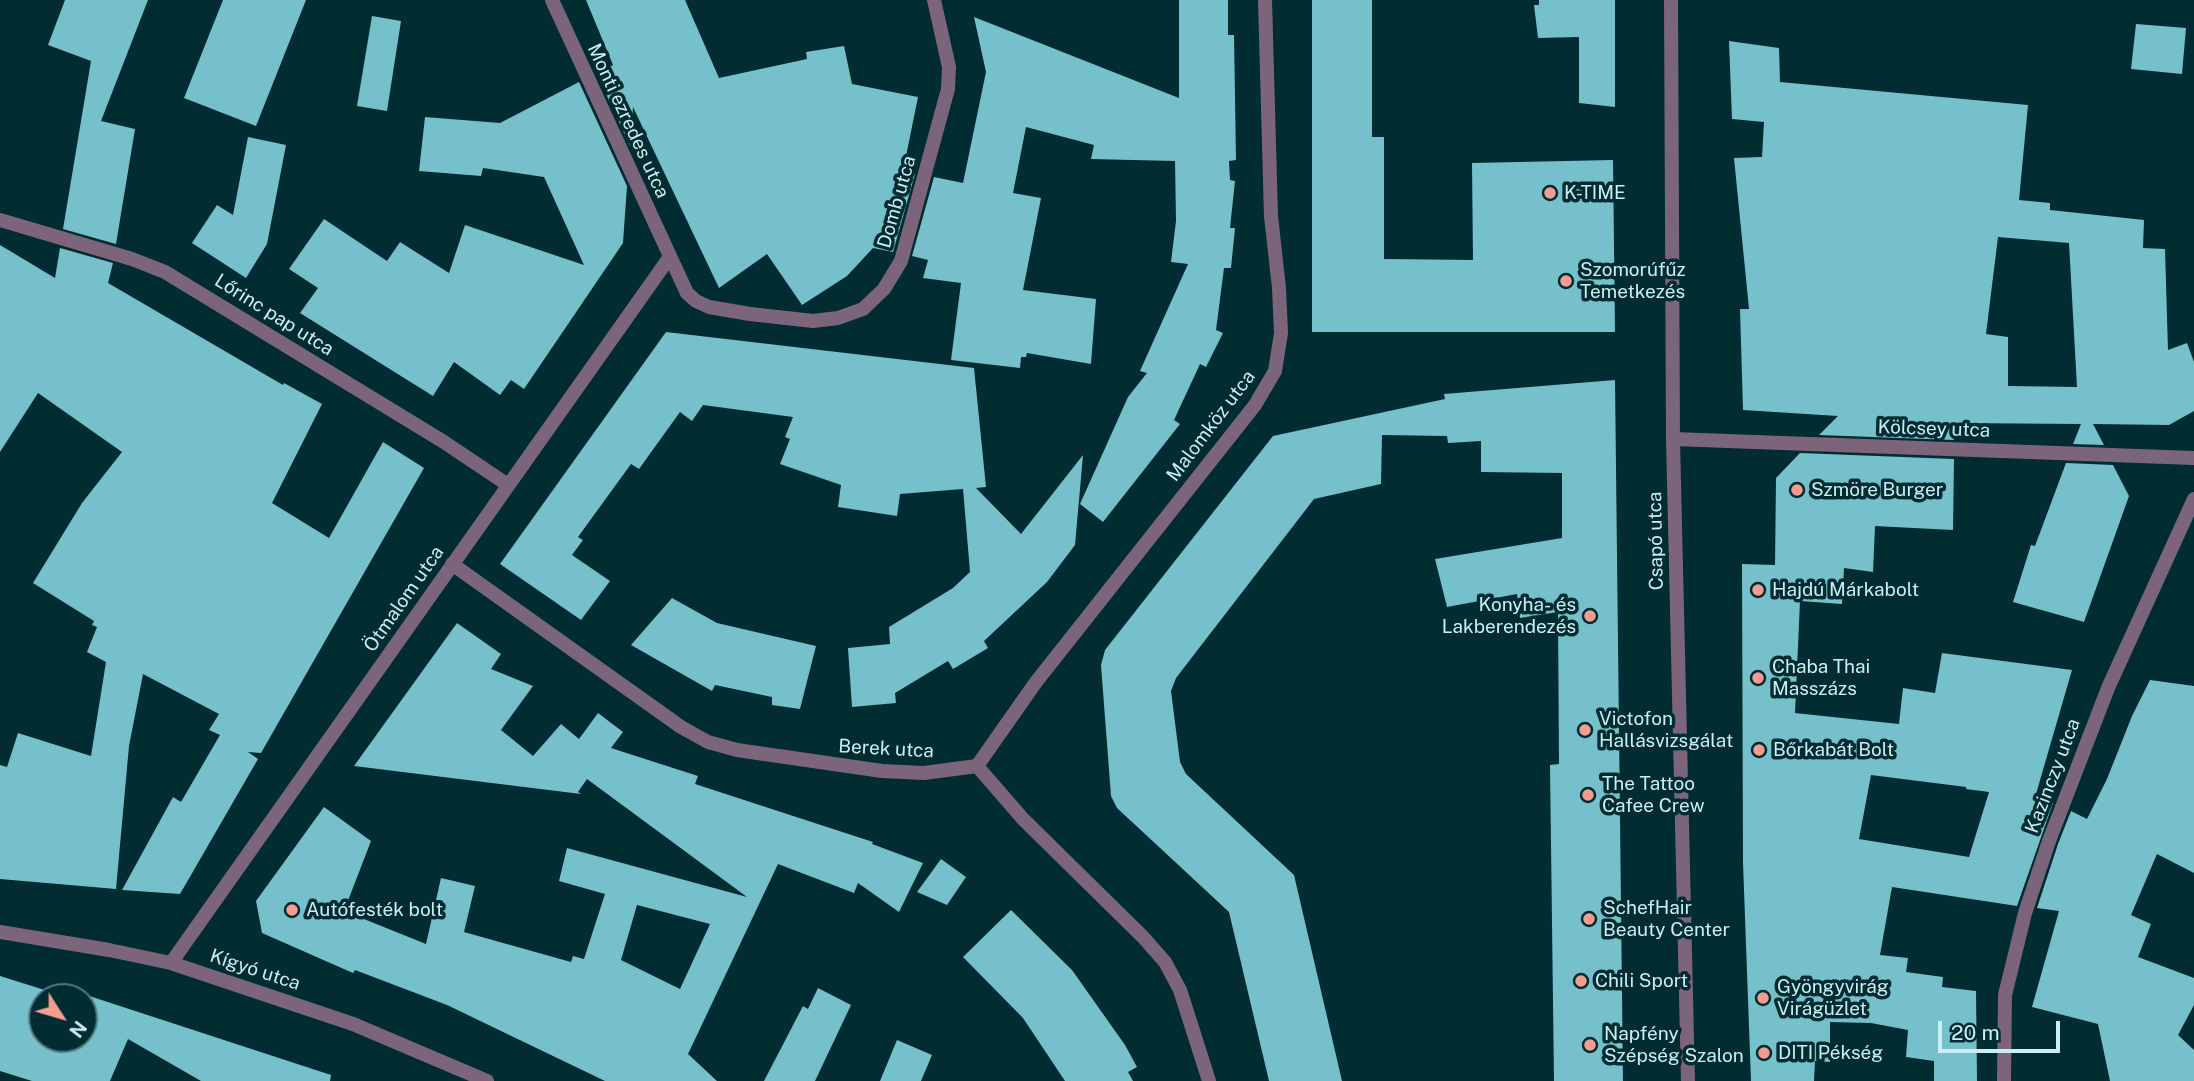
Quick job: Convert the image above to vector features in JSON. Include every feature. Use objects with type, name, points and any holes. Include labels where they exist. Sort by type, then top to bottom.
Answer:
[{"type":"street","name":"Monti ezredes utca","points":[[552,0],[669,258]]},
{"type":"street","name":"Domb utca","points":[[669,258],[683,288],[691,297],[709,307],[798,320],[826,321],[863,309],[874,299],[894,276],[906,246],[948,89],[949,67],[934,0]]},
{"type":"street","name":"Malomköz utca","points":[[977,766],[1036,682],[1261,397],[1275,371],[1280,353],[1281,323],[1271,216],[1265,0]]},
{"type":"street","name":"Csapó utca","points":[[1671,0],[1673,439],[1688,1081]]},
{"type":"street","name":"Lőrinc pap utca","points":[[0,220],[132,259],[165,272],[444,442],[508,485]]},
{"type":"street","name":"Ötmalom utca","points":[[171,963],[669,258]]},
{"type":"street","name":"Kölcsey utca","points":[[1673,439],[2194,458]]},
{"type":"street","name":"Kazinczy utca","points":[[2004,1081],[2005,995],[2025,913],[2049,841],[2108,688],[2194,499]]},
{"type":"street","name":"Berek utca","points":[[452,565],[681,727],[708,742],[750,753],[882,772],[924,773],[977,766]]},
{"type":"street","points":[[977,766],[1023,819],[1165,962],[1180,990],[1209,1081]]},
{"type":"street","name":"Kígyó utca","points":[[0,932],[171,963],[354,1024],[487,1081]]},
{"type":"building","points":[[65,0],[148,0],[101,121],[135,129],[116,244],[63,229],[91,61],[48,45]]},
{"type":"building","points":[[223,0],[306,0],[256,126],[184,98]]},
{"type":"building","points":[[586,0],[685,0],[719,78],[807,59],[806,52],[844,46],[852,84],[918,97],[903,171],[915,174],[893,252],[873,248],[847,276],[802,305],[767,254],[719,288],[633,107],[630,146],[597,74],[613,65]]},
{"type":"building","points":[[1179,0],[1228,0],[1228,35],[1234,35],[1236,160],[1229,161],[1230,180],[1235,181],[1230,228],[1235,228],[1231,268],[1224,268],[1216,330],[1223,333],[1206,367],[1200,364],[1174,420],[1180,424],[1103,522],[1080,504],[1128,397],[1147,373],[1140,371],[1188,264],[1171,262],[1176,221],[1175,161],[1091,159],[1094,145],[1026,127],[1013,193],[1041,198],[1023,290],[1096,299],[1091,364],[1027,353],[1026,357],[1021,357],[1020,368],[951,360],[961,283],[923,278],[928,260],[912,256],[934,177],[963,183],[986,72],[974,17],[1179,98]]},
{"type":"building","points":[[1312,0],[1372,0],[1372,137],[1384,137],[1384,259],[1473,260],[1472,163],[1613,160],[1615,332],[1312,332]]},
{"type":"building","points":[[1539,0],[1615,0],[1615,107],[1579,103],[1579,37],[1538,38],[1534,5],[1539,5]]},
{"type":"building","points":[[372,16],[401,21],[387,111],[357,106]]},
{"type":"building","points":[[2136,24],[2186,28],[2182,74],[2131,69]]},
{"type":"building","points":[[1729,41],[1779,48],[1780,82],[2028,105],[2019,200],[2050,203],[2050,210],[2144,220],[2143,248],[2165,249],[2168,350],[2187,343],[2194,362],[2194,411],[2169,425],[2093,424],[2104,445],[2073,444],[2081,424],[1954,423],[1954,440],[1819,435],[1838,416],[1743,410],[1740,309],[1749,309],[1734,158],[1762,157],[1764,122],[1732,119]],"holes":[[[1998,237],[2069,243],[2077,387],[2008,386],[2008,337],[1986,334]]]},
{"type":"building","points":[[579,82],[627,186],[623,243],[524,389],[511,380],[500,395],[454,362],[433,396],[300,313],[318,288],[289,269],[324,219],[387,261],[400,242],[449,273],[465,225],[584,265],[544,177],[483,168],[481,176],[419,171],[425,117],[500,123]]},
{"type":"building","points":[[248,137],[286,145],[267,244],[246,278],[192,243],[217,205],[233,215]]},
{"type":"building","points":[[0,245],[55,278],[60,248],[113,263],[108,283],[283,385],[284,383],[322,404],[272,503],[329,538],[383,442],[424,468],[261,753],[248,752],[258,759],[180,894],[122,890],[173,797],[181,802],[220,735],[209,730],[219,714],[143,674],[129,746],[116,889],[0,879],[0,765],[7,767],[18,733],[91,756],[106,662],[87,652],[97,627],[92,625],[94,621],[33,583],[82,503],[122,452],[38,393],[0,452]]},
{"type":"building","points":[[666,332],[974,368],[986,487],[976,488],[1021,534],[1083,455],[1075,545],[1047,582],[984,641],[988,648],[953,669],[948,661],[895,693],[896,703],[852,707],[848,648],[890,644],[889,627],[953,588],[970,572],[963,489],[900,494],[897,516],[838,507],[841,485],[780,464],[790,439],[785,437],[793,417],[703,405],[692,421],[680,412],[639,469],[631,464],[578,537],[583,540],[572,555],[610,581],[581,620],[500,564]]},
{"type":"building","points":[[1615,380],[1623,1081],[1554,1081],[1550,765],[1559,764],[1558,612],[1520,618],[1517,594],[1447,607],[1435,559],[1562,538],[1562,473],[1481,472],[1481,441],[1448,443],[1447,436],[1382,435],[1381,484],[1314,499],[1176,678],[1171,691],[1180,762],[1186,774],[1294,875],[1342,1081],[1269,1081],[1229,912],[1117,808],[1111,796],[1101,665],[1105,650],[1273,436],[1445,399],[1444,394]]},
{"type":"building","points":[[1800,453],[1954,459],[1953,530],[1875,526],[1873,572],[1844,568],[1842,604],[1800,601],[1795,713],[1899,724],[1903,688],[1935,693],[1942,653],[2072,670],[2036,794],[2053,803],[2017,906],[1892,887],[1880,955],[1908,958],[1906,972],[1943,977],[1942,987],[1976,991],[1977,1081],[1934,1081],[1934,1061],[1906,1057],[1908,1030],[1871,1023],[1830,1022],[1830,1062],[1815,1061],[1814,1081],[1751,1081],[1743,863],[1742,564],[1775,565],[1776,478]],"holes":[[[1871,775],[1989,792],[1969,857],[1859,839]]]},
{"type":"building","points":[[2066,463],[2113,465],[2129,496],[2084,622],[2013,602],[2031,545],[2035,546]]},
{"type":"building","points":[[672,598],[717,623],[816,646],[800,709],[772,705],[772,697],[715,685],[712,691],[631,645]]},
{"type":"building","points":[[457,623],[501,654],[491,669],[533,686],[501,730],[533,756],[561,724],[579,739],[598,713],[623,732],[611,748],[698,776],[695,784],[873,842],[872,844],[923,863],[899,912],[858,883],[854,893],[778,864],[688,1054],[717,1081],[605,1081],[447,1005],[355,970],[353,973],[262,933],[256,901],[324,807],[371,841],[344,911],[426,944],[441,878],[475,886],[464,932],[571,962],[573,956],[584,959],[605,894],[559,881],[567,848],[747,897],[587,779],[578,792],[581,794],[354,766]],"holes":[[[637,905],[710,924],[680,989],[621,960]]]},
{"type":"building","points":[[2150,680],[2194,686],[2194,873],[2157,854],[2131,915],[2151,924],[2138,957],[2194,978],[2194,1005],[2178,1035],[2194,1050],[2194,1081],[2110,1081],[2098,1024],[2032,1007],[2059,911],[2037,908],[2058,844],[2071,811],[2087,819]]},
{"type":"building","points":[[941,859],[966,877],[947,905],[917,892]]},
{"type":"building","points":[[1011,910],[1072,970],[1125,1045],[1137,1067],[1128,1072],[1133,1081],[1065,1081],[1023,1018],[963,957]]},
{"type":"building","points":[[0,976],[28,985],[28,1053],[98,1053],[98,999],[331,1075],[330,1081],[201,1081],[128,1039],[110,1081],[32,1081],[0,1071]]},
{"type":"building","points":[[818,988],[851,1005],[815,1081],[764,1081],[803,1006],[808,1009]]},
{"type":"building","points":[[897,1040],[932,1055],[921,1081],[880,1081]]},
{"type":"place","name":"K-TIME","points":[[1550,193]]},
{"type":"place","name":"Szomorúfűz Temetkezés","points":[[1566,281]]},
{"type":"place","name":"Szmöre Burger","points":[[1797,490]]},
{"type":"place","name":"Hajdú Márkabolt","points":[[1758,590]]},
{"type":"place","name":"Konyha- és Lakberendezés","points":[[1590,616]]},
{"type":"place","name":"Chaba Thai Masszázs","points":[[1758,678]]},
{"type":"place","name":"Victofon Hallásvizsgálat","points":[[1585,730]]},
{"type":"place","name":"Bőrkabát Bolt","points":[[1759,750]]},
{"type":"place","name":"The Tattoo Cafee Crew","points":[[1588,795]]},
{"type":"place","name":"Autófesték bolt","points":[[292,910]]},
{"type":"place","name":"SchefHair Beauty Center","points":[[1589,919]]},
{"type":"place","name":"Chili Sport","points":[[1581,981]]},
{"type":"place","name":"Gyöngyvirág Virágüzlet","points":[[1763,998]]},
{"type":"place","name":"Napfény Szépség Szalon","points":[[1590,1045]]},
{"type":"place","name":"DITI Pékség","points":[[1764,1053]]}]
